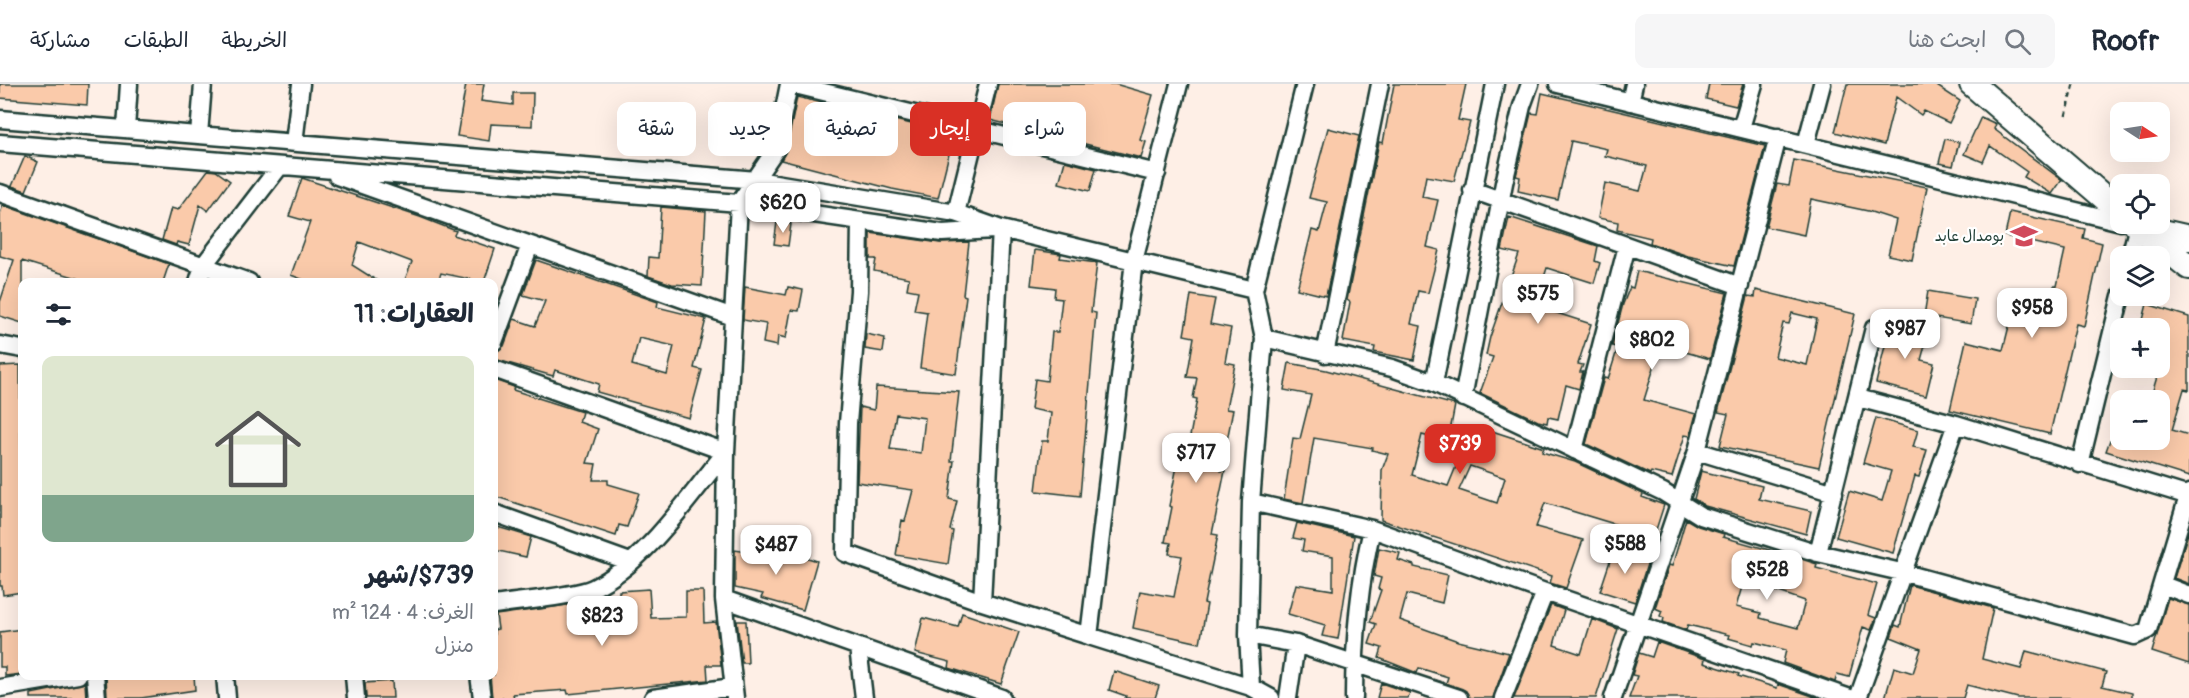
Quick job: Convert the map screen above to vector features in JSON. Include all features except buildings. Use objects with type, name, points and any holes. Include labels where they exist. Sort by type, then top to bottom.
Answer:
[{"type":"main road","points":[[1972,84],[2110,205]]},
{"type":"main road","points":[[2170,233],[2189,238]]},
{"type":"main road","points":[[2145,234],[2189,267]]},
{"type":"street","points":[[126,129],[129,84]]},
{"type":"street","points":[[199,135],[203,84]]},
{"type":"street","points":[[294,143],[301,84]]},
{"type":"street","points":[[653,698],[734,692],[724,600],[726,452],[739,203],[757,180],[776,149],[790,84],[910,112]]},
{"type":"street","points":[[984,102],[988,84]]},
{"type":"street","points":[[1089,636],[1134,261],[1177,84]]},
{"type":"street","points":[[1251,687],[1248,635],[1251,502],[1264,338],[1254,290],[1305,84]]},
{"type":"street","points":[[1324,354],[1380,84]]},
{"type":"street","points":[[1434,382],[1495,84]]},
{"type":"street","points":[[1463,398],[1501,200],[1522,106],[1530,84]]},
{"type":"street","points":[[1558,84],[2110,217]]},
{"type":"street","points":[[1630,102],[1634,84]]},
{"type":"street","points":[[1741,128],[1754,84]]},
{"type":"street","points":[[1806,144],[1822,84]]},
{"type":"street","points":[[0,119],[757,180],[956,213],[1000,229],[1254,290]]},
{"type":"street","points":[[991,132],[1157,173]]},
{"type":"street","points":[[1613,698],[1697,451],[1778,137]]},
{"type":"street","points":[[0,143],[739,203],[942,233],[1000,229]]},
{"type":"street","points":[[956,213],[970,156]]},
{"type":"street","points":[[201,274],[280,166]]},
{"type":"street","points":[[317,169],[733,316]]},
{"type":"street","points":[[1473,190],[1740,286]]},
{"type":"street","points":[[0,193],[201,274],[225,278]]},
{"type":"street","points":[[860,221],[859,291],[848,423],[845,553],[982,602],[1251,687],[1271,698]]},
{"type":"street","points":[[982,602],[1000,229]]},
{"type":"street","points":[[498,331],[531,244]]},
{"type":"street","points":[[1574,450],[1627,246]]},
{"type":"street","points":[[2080,464],[2119,306]]},
{"type":"street","points":[[1818,553],[1874,328]]},
{"type":"street","points":[[1264,338],[1324,354],[1392,368],[1434,382],[1463,398],[1663,492],[1679,505],[1701,516],[1818,553],[1901,572],[2134,636],[2148,630],[2189,495],[2080,464],[1956,424],[1858,398]]},
{"type":"street","points":[[0,345],[18,348]]},
{"type":"street","points":[[498,370],[726,452]]},
{"type":"street","points":[[1858,698],[1901,572],[1956,424]]},
{"type":"street","points":[[1697,451],[1834,493]]},
{"type":"street","points":[[498,604],[591,589],[616,574],[644,550],[726,452]]},
{"type":"street","points":[[1251,502],[1372,529],[1850,698]]},
{"type":"street","points":[[498,514],[630,562]]},
{"type":"street","points":[[1354,698],[1354,664],[1364,562],[1372,529]]},
{"type":"street","points":[[2163,585],[2189,595]]},
{"type":"street","points":[[1503,698],[1545,592]]},
{"type":"street","points":[[724,600],[994,696]]},
{"type":"street","points":[[1248,635],[1296,644],[1459,698]]},
{"type":"street","points":[[1288,698],[1296,644]]},
{"type":"street","points":[[858,647],[864,698]]},
{"type":"street","points":[[0,688],[48,680]]},
{"type":"street","points":[[95,680],[97,698]]},
{"type":"street","points":[[226,680],[228,698]]},
{"type":"street","points":[[354,680],[356,698]]},
{"type":"street","points":[[479,680],[482,698]]},
{"type":"path","points":[[2066,116],[2074,84]]},
{"type":"place","name":"بومدال عابد","points":[[2024,236]]}]
